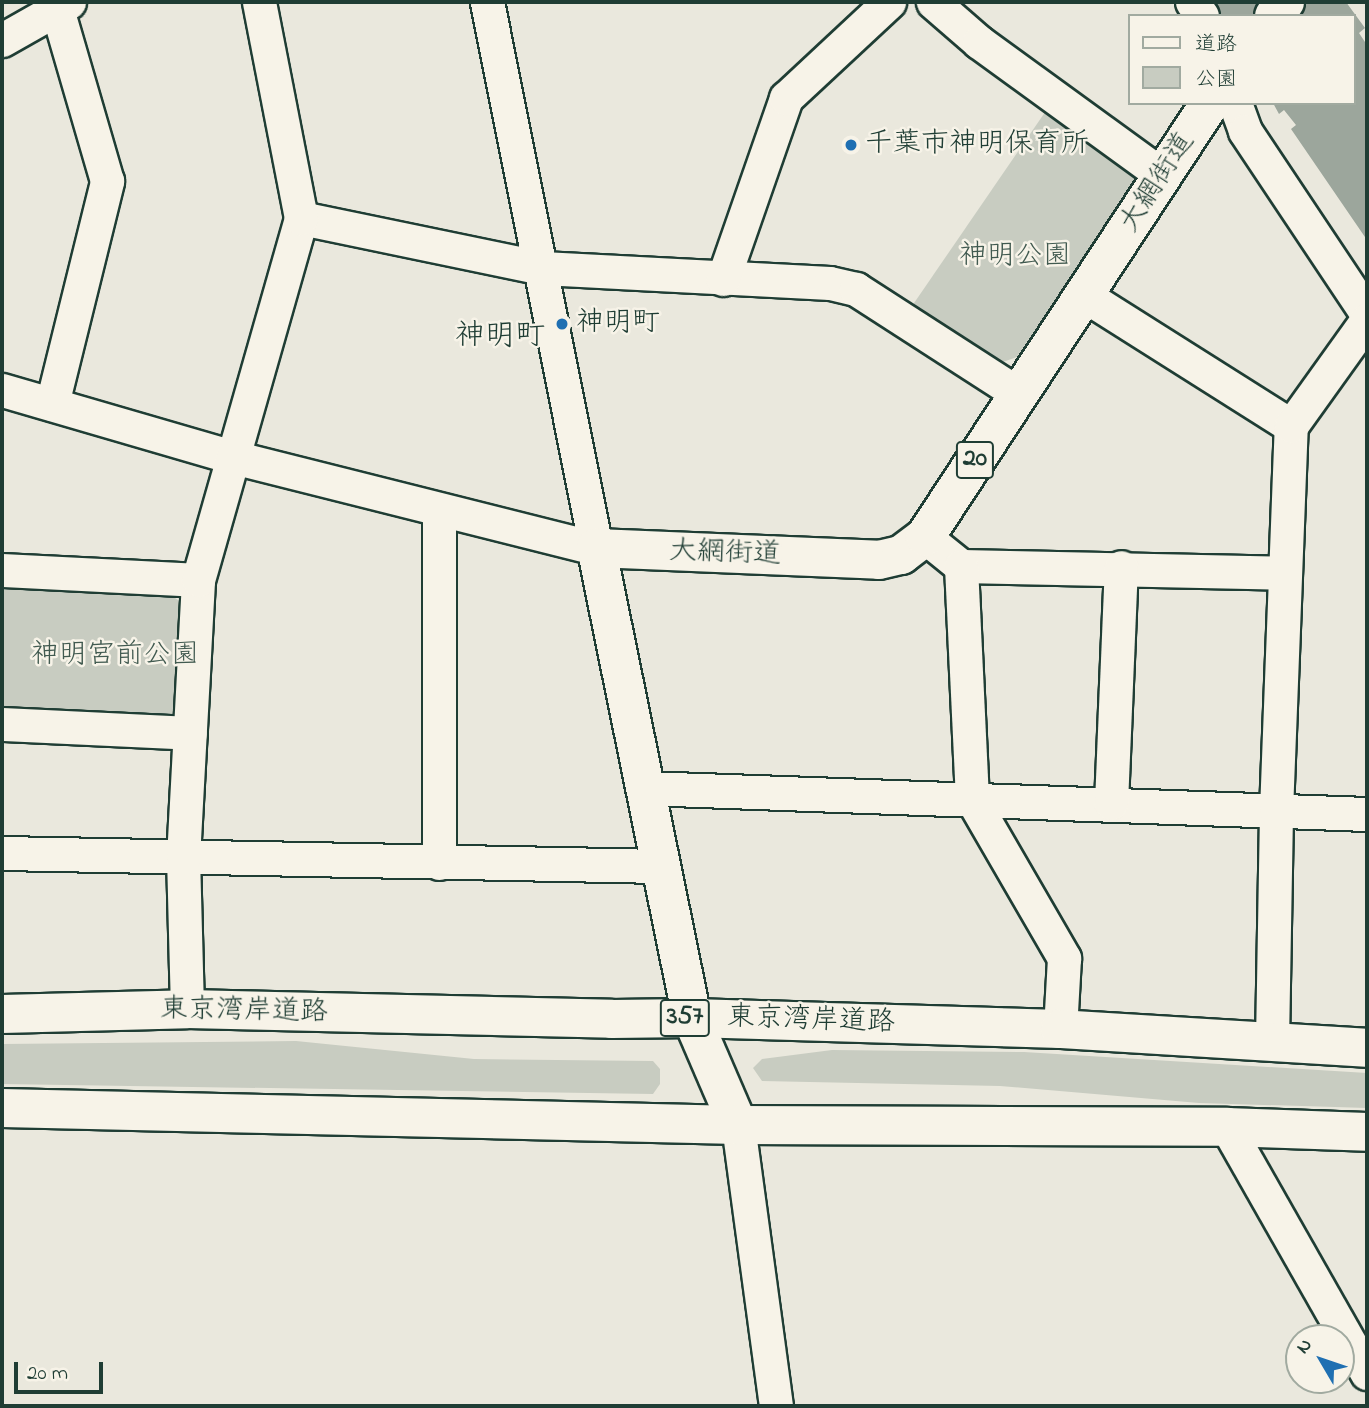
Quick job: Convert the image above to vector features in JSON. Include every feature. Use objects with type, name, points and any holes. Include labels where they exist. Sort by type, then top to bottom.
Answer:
[{"type":"main road","name":"大網街道","points":[[596,548],[879,560],[901,555],[925,537],[1209,105]]},
{"type":"main road","points":[[596,548],[692,1018],[738,1125]]},
{"type":"main road","name":"東京湾岸道路","points":[[2,1014],[187,1009],[599,1019],[692,1018],[1060,1029],[1367,1048]]},
{"type":"main road","points":[[2,1108],[738,1125],[1227,1127],[1367,1132]]},
{"type":"street","points":[[187,1009],[183,858],[198,580],[302,218],[259,2]]},
{"type":"street","points":[[2,390],[233,457],[596,548],[487,2]]},
{"type":"street","points":[[723,279],[786,98],[889,2]]},
{"type":"street","points":[[933,2],[979,43],[1162,175]]},
{"type":"street","points":[[2,40],[63,6],[107,181],[51,404]]},
{"type":"street","points":[[1236,105],[1245,131],[1367,317],[1291,426],[1276,811],[1272,1042]]},
{"type":"street","points":[[302,218],[542,268],[831,283],[856,289],[1020,394]]},
{"type":"street","points":[[1084,295],[1291,426]]},
{"type":"street","points":[[439,510],[439,863]]},
{"type":"street","points":[[925,537],[961,566],[1121,567],[1284,573]]},
{"type":"street","points":[[961,566],[972,799],[1064,958],[1060,1029]]},
{"type":"street","points":[[1111,803],[1121,567]]},
{"type":"street","points":[[2,570],[198,580]]},
{"type":"street","points":[[2,724],[190,733]]},
{"type":"street","points":[[644,788],[1367,814]]},
{"type":"street","points":[[2,853],[661,866]]},
{"type":"street","points":[[738,1125],[776,1406]]},
{"type":"street","points":[[1227,1127],[1367,1373]]},
{"type":"green space","name":"神明公園","points":[[1050,105],[1141,173],[1017,357],[1000,363],[912,306]]},
{"type":"green space","name":"神明宮前公園","points":[[2,584],[168,593],[185,605],[180,712],[170,725],[2,716]]},
{"type":"green space","points":[[296,1041],[474,1059],[653,1061],[660,1069],[660,1084],[653,1094],[2,1084],[2,1044]]},
{"type":"green space","points":[[832,1050],[1024,1052],[1367,1073],[1367,1108],[1199,1103],[1000,1086],[762,1081],[753,1068],[762,1059]]},
{"type":"shaded area","points":[[1209,2],[1346,2],[1355,14],[1217,14]]},
{"type":"shaded area","points":[[1355,14],[1365,28],[1359,33],[1367,45],[1367,240],[1291,129],[1296,125],[1284,110],[1279,114],[1274,105],[1355,105]]},
{"type":"place","name":"千葉市神明保育所","points":[[851,145]]},
{"type":"place","name":"神明町","points":[[562,324]]},
{"type":"district","name":"神明町","points":[[500,337]]}]
